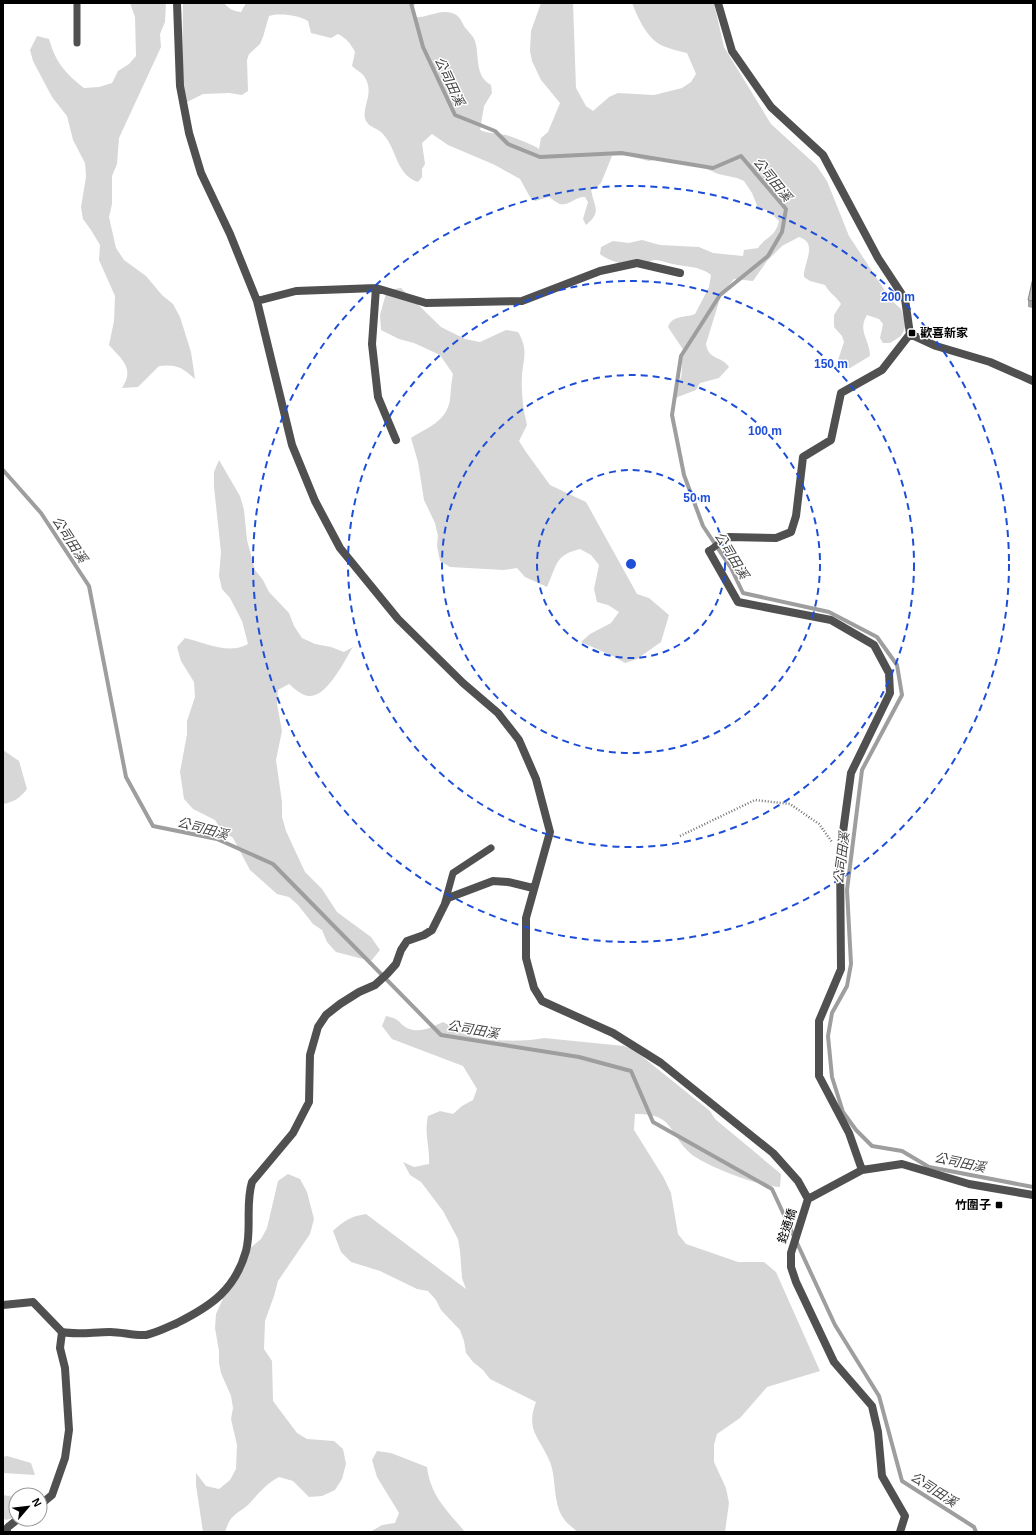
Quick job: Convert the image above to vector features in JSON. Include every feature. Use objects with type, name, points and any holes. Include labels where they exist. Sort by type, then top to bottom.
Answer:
[{"type":"street","points":[[177,3],[180,86],[189,133],[201,173],[230,234],[257,302],[292,445],[315,501],[340,548],[398,619],[462,683],[498,713],[519,740],[536,779],[550,832],[533,888],[526,918],[526,958],[534,988],[542,1001],[613,1033],[661,1063],[773,1153],[798,1181],[807,1202],[862,1170],[902,1164],[969,1184],[1033,1195]]},
{"type":"street","points":[[718,3],[732,51],[771,107],[823,155],[878,258],[905,299],[910,334],[882,370],[841,393],[831,440],[803,457],[796,516],[791,532],[776,538],[729,537],[722,541]]},
{"type":"street","points":[[257,302],[296,291],[376,288],[426,303],[522,301],[600,271],[637,263],[680,273]]},
{"type":"street","points":[[376,288],[372,344],[378,397],[396,440]]},
{"type":"street","points":[[910,334],[936,346],[990,362],[1033,381]]},
{"type":"street","points":[[709,551],[738,602],[831,620],[874,645],[889,673],[890,692],[850,773],[840,854],[841,969],[819,1021],[818,1076],[849,1133],[862,1170]]},
{"type":"street","points":[[3,1305],[33,1302],[62,1332],[77,1334],[110,1332],[146,1335],[172,1325],[205,1309],[226,1290],[239,1270],[246,1251],[248,1238],[249,1192],[252,1182],[293,1134],[309,1102],[310,1055],[318,1026],[326,1015],[359,992],[375,985],[387,974],[396,964],[401,950],[407,940],[424,935],[432,930],[448,898],[493,881],[508,882],[533,888]]},
{"type":"street","name":"銓通橋","points":[[807,1202],[791,1253],[791,1267],[796,1282],[834,1362],[872,1406],[878,1432],[882,1476],[905,1516],[900,1532]]},
{"type":"street","points":[[48,1499],[52,1496],[65,1458],[70,1430],[65,1368],[60,1348],[62,1332]]},
{"type":"lane","points":[[77,3],[77,43]]},
{"type":"lane","points":[[709,551],[722,541]]},
{"type":"lane","points":[[444,906],[453,873],[491,848]]},
{"type":"path","points":[[680,836],[755,800],[790,804],[819,824],[840,854]]},
{"type":"shaded area","points":[[130,3],[166,3],[165,22],[160,34],[161,47],[119,138],[117,164],[112,176],[112,204],[109,217],[116,248],[124,260],[146,276],[162,295],[173,304],[180,317],[191,352],[195,379],[178,367],[159,366],[138,387],[122,388],[126,381],[127,370],[122,360],[109,345],[114,321],[115,296],[99,260],[100,245],[83,219],[81,207],[86,177],[85,163],[73,140],[67,116],[52,97],[33,61],[30,50],[37,36],[49,39],[55,55],[62,67],[84,88],[99,87],[112,83],[118,71],[129,64],[136,56],[135,17]]},
{"type":"shaded area","points":[[183,3],[224,3],[231,9],[241,12],[246,3],[416,3],[412,8],[413,17],[423,17],[442,12],[454,14],[460,18],[465,28],[474,39],[480,71],[482,76],[491,85],[492,93],[484,106],[480,130],[503,134],[528,143],[539,149],[541,138],[548,132],[560,103],[541,80],[532,61],[530,51],[531,31],[541,3],[573,3],[576,88],[586,106],[593,111],[609,97],[618,93],[654,95],[682,88],[691,82],[696,74],[687,53],[663,46],[652,38],[640,21],[632,3],[714,3],[724,47],[771,124],[816,165],[827,181],[849,236],[891,300],[901,309],[906,324],[904,330],[901,336],[890,343],[883,343],[880,338],[883,324],[879,319],[867,315],[863,326],[870,356],[850,368],[835,369],[844,342],[842,336],[834,327],[834,315],[841,304],[825,285],[810,281],[804,277],[809,249],[805,240],[799,237],[782,246],[767,261],[753,281],[734,279],[721,295],[706,344],[712,356],[726,363],[729,367],[719,378],[700,383],[696,390],[675,398],[676,390],[682,375],[682,359],[684,351],[668,327],[672,320],[695,314],[709,287],[711,275],[698,268],[657,260],[641,266],[619,263],[600,254],[601,247],[613,241],[629,243],[642,240],[660,245],[699,247],[713,253],[743,256],[744,250],[758,248],[773,234],[779,221],[769,211],[758,208],[752,193],[744,181],[718,174],[696,164],[664,158],[649,161],[625,155],[612,156],[601,183],[597,187],[591,187],[596,211],[595,215],[586,225],[583,219],[588,202],[585,197],[563,204],[560,204],[549,197],[535,201],[530,197],[520,179],[495,165],[448,145],[432,134],[422,143],[425,164],[422,169],[422,177],[418,182],[405,174],[388,140],[379,130],[366,121],[365,111],[369,89],[364,76],[352,66],[355,52],[350,44],[338,34],[331,38],[311,33],[308,21],[299,17],[284,15],[269,16],[260,44],[249,54],[247,60],[248,91],[242,95],[229,93],[203,94],[183,104]]},
{"type":"shaded area","points":[[401,288],[441,327],[465,339],[480,342],[506,330],[518,332],[524,348],[522,387],[523,406],[527,425],[519,441],[550,485],[586,502],[637,594],[649,598],[669,615],[661,642],[637,659],[625,663],[581,642],[590,634],[611,623],[619,612],[608,605],[597,602],[594,589],[599,565],[591,555],[580,549],[572,551],[561,558],[555,567],[547,587],[525,577],[517,568],[504,570],[450,567],[440,561],[437,546],[438,536],[435,523],[424,500],[418,462],[411,438],[430,427],[445,414],[450,400],[453,374],[440,355],[414,343],[399,339],[381,330],[380,315],[387,290]]},
{"type":"shaded area","points":[[219,460],[240,496],[244,510],[247,540],[255,570],[263,580],[269,592],[289,613],[294,626],[302,638],[315,644],[331,647],[344,652],[353,647],[330,683],[318,694],[311,696],[305,695],[289,684],[278,690],[277,704],[282,731],[276,760],[282,802],[282,817],[286,831],[305,872],[322,889],[337,912],[371,937],[380,950],[371,961],[336,952],[327,942],[322,930],[313,924],[298,905],[289,897],[277,894],[250,870],[233,838],[222,831],[215,820],[193,809],[184,799],[180,772],[187,734],[187,721],[195,697],[194,682],[181,661],[177,647],[185,638],[225,648],[241,647],[248,644],[242,621],[230,598],[222,589],[219,576],[221,552],[214,487],[214,472]]},
{"type":"shaded area","points":[[3,750],[19,761],[27,789],[16,799],[3,804]]},
{"type":"shaded area","points":[[386,1016],[397,1020],[412,1030],[425,1029],[443,1022],[464,1034],[481,1039],[516,1041],[544,1038],[624,1046],[634,1050],[710,1111],[715,1119],[781,1174],[780,1187],[747,1180],[721,1170],[691,1154],[664,1121],[657,1117],[635,1114],[634,1130],[664,1178],[671,1193],[678,1234],[686,1244],[738,1262],[764,1262],[776,1272],[820,1371],[767,1387],[740,1418],[717,1434],[714,1445],[714,1462],[726,1488],[729,1503],[725,1532],[577,1532],[565,1521],[560,1512],[550,1462],[535,1434],[532,1420],[536,1402],[490,1379],[483,1370],[473,1362],[466,1353],[460,1330],[441,1310],[436,1300],[428,1291],[417,1289],[380,1271],[351,1262],[341,1252],[333,1231],[340,1224],[356,1216],[366,1214],[466,1289],[462,1278],[458,1239],[443,1211],[421,1182],[410,1175],[403,1162],[414,1167],[429,1164],[427,1135],[428,1116],[440,1111],[453,1114],[462,1106],[473,1100],[477,1089],[463,1066],[392,1039],[382,1026]]},
{"type":"shaded area","points":[[288,1174],[300,1179],[307,1192],[314,1219],[310,1234],[278,1281],[265,1321],[264,1349],[272,1361],[273,1401],[297,1433],[307,1439],[334,1441],[343,1449],[346,1464],[342,1479],[335,1490],[322,1496],[309,1497],[293,1481],[279,1477],[259,1492],[249,1504],[232,1518],[225,1532],[203,1532],[196,1485],[196,1473],[206,1486],[219,1489],[230,1480],[236,1469],[237,1445],[231,1419],[233,1408],[231,1396],[221,1373],[219,1363],[219,1351],[215,1328],[216,1314],[231,1281],[249,1249],[261,1239],[267,1228],[278,1181]]},
{"type":"shaded area","points":[[377,1451],[391,1453],[427,1467],[429,1478],[436,1495],[446,1510],[465,1532],[370,1532],[382,1525],[395,1523],[399,1513],[377,1477],[372,1460]]},
{"type":"shaded area","points":[[7,1456],[31,1463],[35,1475],[3,1473],[3,1457]]},
{"type":"shaded area","points":[[3,1495],[8,1496],[8,1519],[3,1518]]},
{"type":"building","points":[[1033,278],[1033,301],[1028,300]]},
{"type":"waterway","name":"公司田溪","points":[[411,3],[423,47],[455,115],[495,131],[508,144],[540,157],[621,153],[713,168],[741,156],[786,209],[782,232],[768,256],[720,295],[681,356],[672,415],[684,475],[703,526],[731,568],[743,593],[829,612],[877,637],[897,665],[902,695],[862,770],[847,890],[851,964],[847,986],[832,1013],[828,1036],[832,1077],[843,1112],[856,1130],[872,1146],[902,1151],[929,1167],[1033,1187]]},
{"type":"waterway","name":"公司田溪","points":[[3,470],[41,513],[89,586],[126,777],[153,826],[217,839],[273,864],[441,1035],[579,1057],[631,1071],[653,1122],[772,1189],[835,1325],[879,1396],[902,1481],[974,1527],[976,1532]]},
{"type":"place","name":"歡喜新家","points":[[912,333]]},
{"type":"place","name":"竹圍子","points":[[999,1205]]}]
